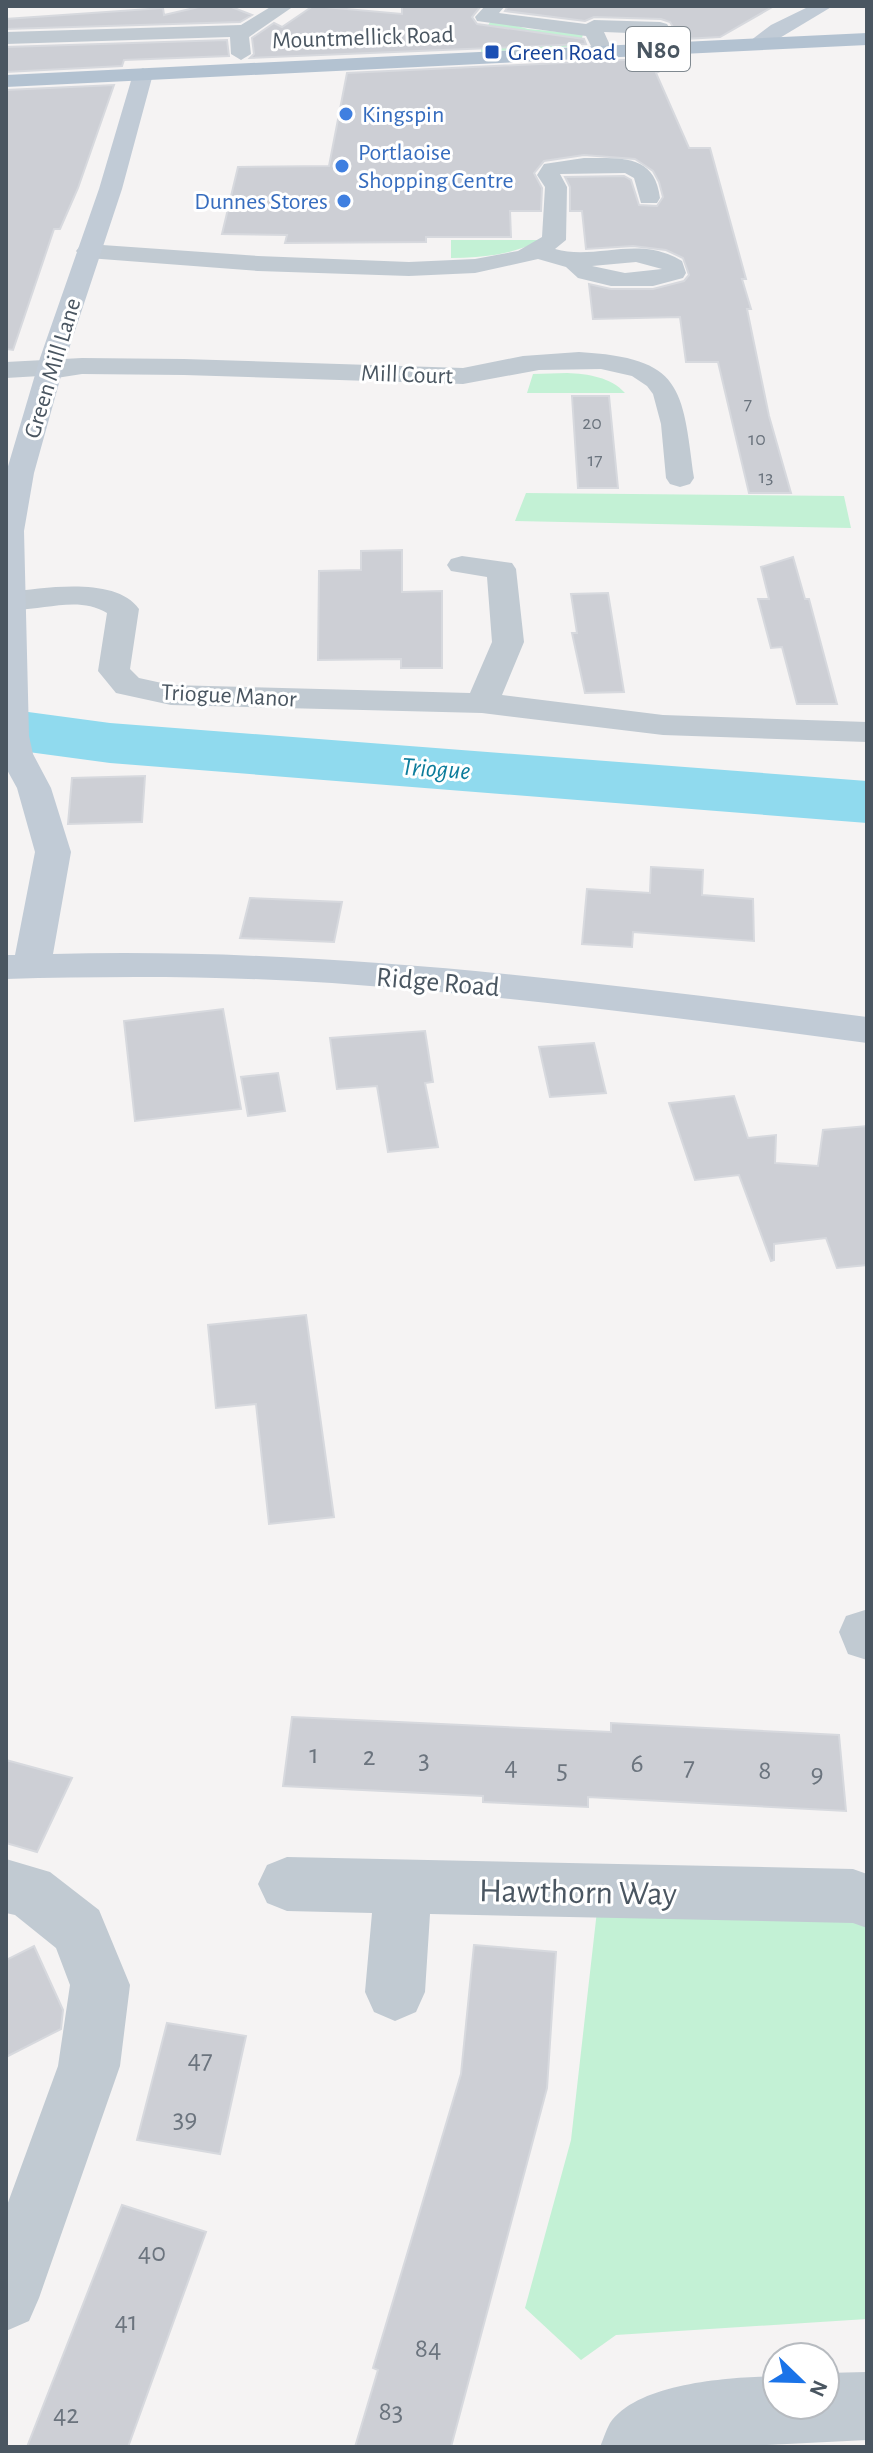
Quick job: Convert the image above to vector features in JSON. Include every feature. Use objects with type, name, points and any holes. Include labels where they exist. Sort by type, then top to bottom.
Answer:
[{"type":"main road","name":"Mountmellick Road","points":[[6,81],[867,39]]},
{"type":"street","points":[[243,68],[239,35],[285,6]]},
{"type":"street","points":[[496,6],[484,17],[594,31]]},
{"type":"street","points":[[826,6],[822,18],[832,40]]},
{"type":"street","points":[[756,44],[778,29],[826,6]]},
{"type":"street","points":[[603,52],[594,26],[660,28],[662,32]]},
{"type":"street","points":[[6,38],[247,31]]},
{"type":"street","name":"Green Mill Lane","points":[[19,966],[53,852],[34,788],[16,754],[12,736],[14,718],[7,559],[13,504],[50,369],[143,74]]},
{"type":"street","points":[[541,253],[556,236],[556,187],[548,175],[552,169],[583,165],[635,168],[645,177],[649,198]]},
{"type":"street","points":[[88,251],[232,264],[372,268],[489,264],[541,253],[578,263]]},
{"type":"street","name":"Mill Court","points":[[6,370],[140,366],[463,376],[488,374],[533,362],[609,363],[648,374],[665,391],[680,478]]},
{"type":"street","points":[[462,565],[501,569],[508,642],[482,703]]},
{"type":"street","name":"Triogue Manor","points":[[10,601],[110,599],[123,609],[114,671],[128,686],[171,695],[482,703],[663,725],[867,732]]},
{"type":"street","name":"Ridge Road","points":[[19,966],[245,967],[459,981],[867,1030]]},
{"type":"street","name":"Hawthorn Way","points":[[287,1884],[853,1896],[867,1901]]},
{"type":"street","points":[[6,1886],[30,1891],[78,1930],[100,1985],[89,2066],[6,2298]]},
{"type":"street","points":[[395,1992],[403,1888]]},
{"type":"street","points":[[635,2447],[659,2427],[728,2412],[867,2406]]},
{"type":"green space","points":[[492,19],[528,29],[583,34],[580,46],[481,52],[482,35]]},
{"type":"green space","points":[[451,240],[543,240],[498,254],[451,258]]},
{"type":"green space","points":[[567,373],[606,380],[625,393],[527,393],[533,374]]},
{"type":"green space","points":[[526,493],[844,496],[851,528],[515,521]]},
{"type":"green space","points":[[598,1902],[808,1909],[867,1924],[867,2319],[616,2335],[581,2360],[525,2308],[571,2140]]},
{"type":"building","points":[[203,6],[229,6],[252,15],[240,22],[6,29],[6,19],[163,8],[164,15]]},
{"type":"building","points":[[313,6],[402,14],[402,6],[481,6],[472,17],[477,24],[584,39],[586,44],[250,58],[254,54],[252,38],[274,23],[282,27]]},
{"type":"building","points":[[508,6],[774,6],[720,37],[665,40],[675,30],[670,22],[661,19],[594,17],[585,21],[505,11]]},
{"type":"building","points":[[227,40],[229,56],[124,60],[122,66],[6,72],[6,47]]},
{"type":"building","points":[[687,57],[656,73],[689,148],[710,148],[746,279],[742,279],[751,309],[747,309],[769,416],[791,493],[749,493],[718,362],[686,362],[680,317],[593,319],[589,284],[611,289],[653,289],[684,281],[689,275],[683,258],[666,250],[633,246],[586,249],[582,211],[570,211],[570,187],[565,177],[624,176],[631,180],[639,205],[657,206],[663,197],[659,182],[653,171],[635,159],[584,155],[544,161],[534,173],[542,188],[541,211],[510,211],[511,237],[426,237],[426,242],[285,243],[287,235],[222,234],[238,167],[329,166],[347,73]]},
{"type":"building","points":[[114,85],[78,188],[60,229],[54,229],[13,350],[6,349],[6,90]]},
{"type":"building","points":[[572,396],[609,396],[618,488],[578,488]]},
{"type":"building","points":[[402,550],[402,592],[442,591],[442,668],[401,668],[401,659],[318,660],[319,571],[361,570],[361,551]]},
{"type":"building","points":[[793,557],[805,599],[809,599],[837,704],[797,704],[782,647],[771,648],[758,599],[769,599],[761,567]]},
{"type":"building","points":[[608,593],[624,692],[585,693],[572,633],[577,633],[571,594]]},
{"type":"building","points":[[145,776],[142,822],[68,824],[72,778]]},
{"type":"building","points":[[651,867],[703,870],[702,895],[753,899],[754,941],[633,932],[632,947],[582,944],[587,889],[650,893]]},
{"type":"building","points":[[250,898],[342,902],[334,942],[240,938]]},
{"type":"building","points":[[223,1009],[241,1109],[135,1121],[124,1021]]},
{"type":"building","points":[[425,1031],[433,1082],[425,1083],[438,1147],[388,1152],[377,1086],[337,1089],[330,1038]]},
{"type":"building","points":[[594,1043],[606,1093],[550,1097],[539,1047]]},
{"type":"building","points":[[278,1073],[285,1111],[248,1116],[241,1077]]},
{"type":"building","points":[[734,1096],[748,1138],[776,1135],[775,1163],[818,1166],[823,1130],[867,1126],[867,1265],[837,1268],[826,1238],[774,1244],[774,1260],[771,1261],[739,1175],[695,1180],[669,1103]]},
{"type":"building","points":[[306,1315],[334,1517],[269,1524],[256,1404],[216,1408],[208,1325]]},
{"type":"building","points":[[292,1717],[611,1732],[611,1723],[839,1735],[846,1811],[588,1797],[588,1807],[483,1802],[483,1796],[283,1786]]},
{"type":"building","points":[[6,1760],[72,1778],[37,1852],[6,1843]]},
{"type":"building","points":[[474,1945],[556,1952],[547,2088],[451,2447],[355,2447],[378,2370],[373,2368],[461,2074]]},
{"type":"building","points":[[34,1946],[63,2010],[61,2029],[6,2057],[6,1960]]},
{"type":"building","points":[[167,2023],[246,2036],[220,2154],[137,2140]]},
{"type":"building","points":[[122,2205],[206,2232],[128,2447],[27,2447]]},
{"type":"waterway","name":"Triogue","points":[[6,729],[110,743],[867,802]]},
{"type":"place","name":"Green Road","points":[[492,52]]},
{"type":"place","name":"Kingspin","points":[[346,114]]},
{"type":"place","name":"Portlaoise Shopping Centre","points":[[342,166]]},
{"type":"place","name":"Dunnes Stores","points":[[344,201]]}]
